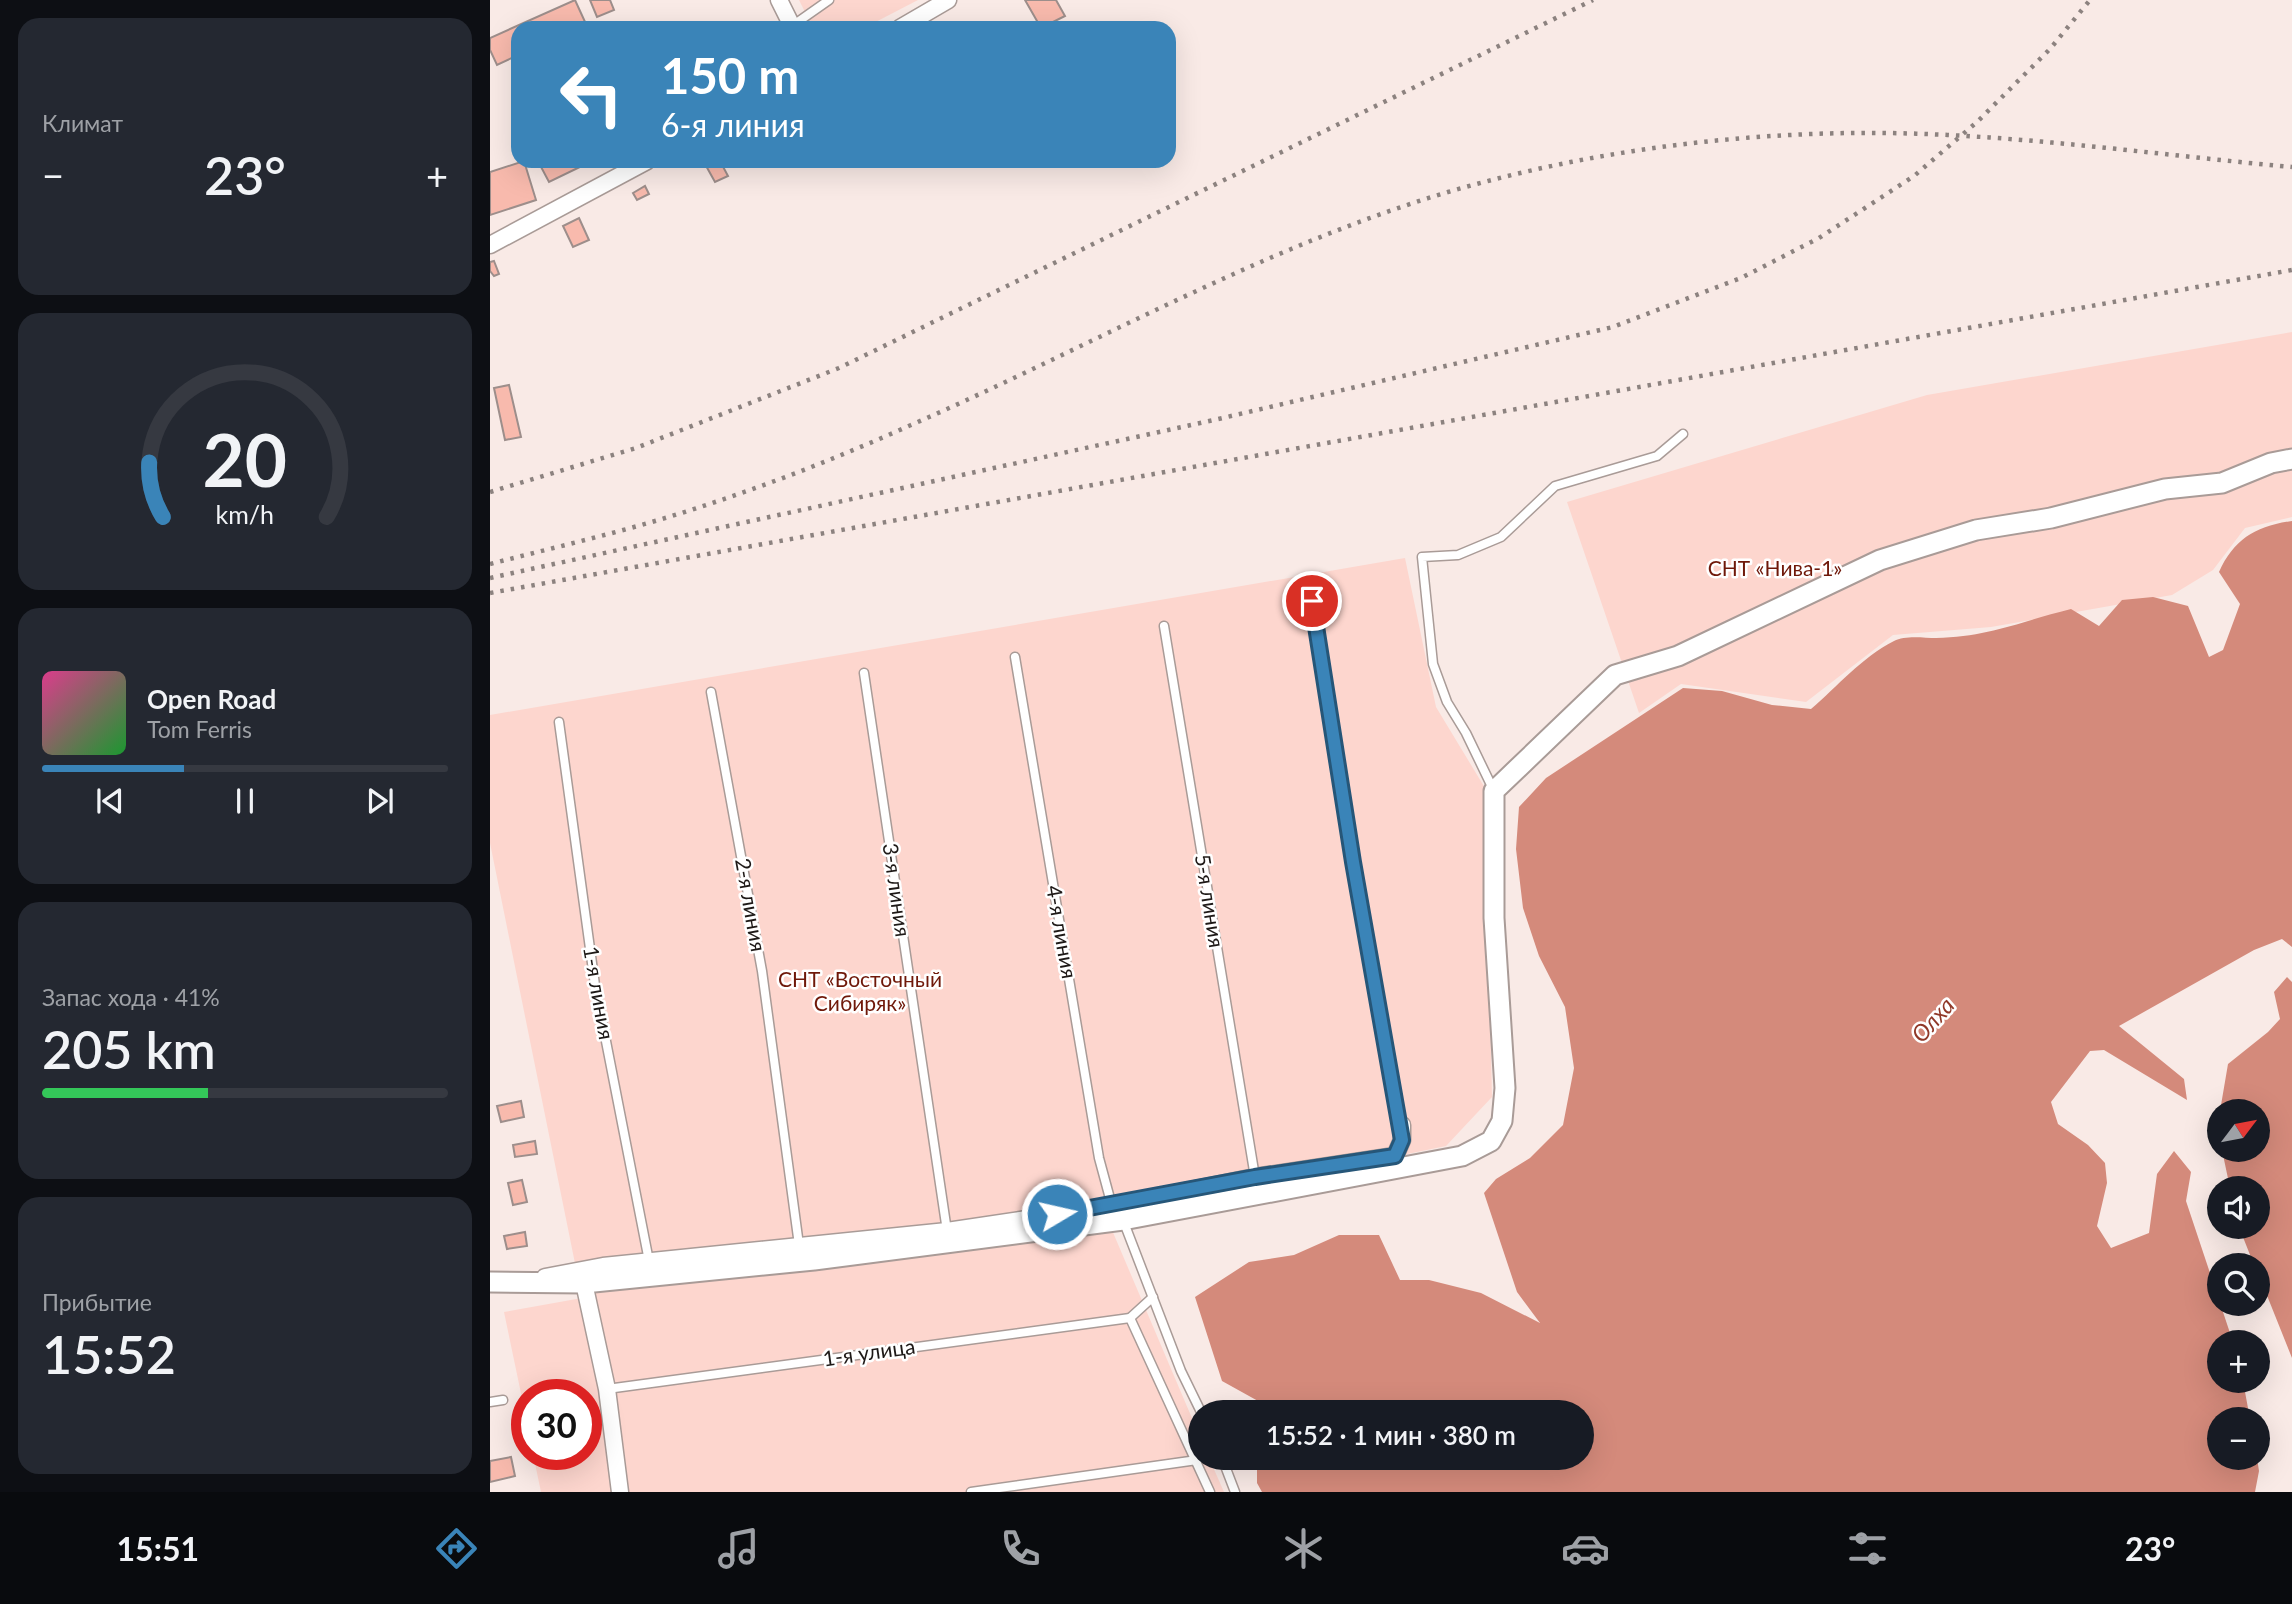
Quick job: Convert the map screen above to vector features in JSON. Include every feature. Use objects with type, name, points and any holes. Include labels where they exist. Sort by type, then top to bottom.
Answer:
[{"type":"street","points":[[779,0],[790,21]]},
{"type":"street","points":[[912,21],[948,0]]},
{"type":"street","points":[[490,244],[634,168]]},
{"type":"street","points":[[490,1282],[584,1283],[814,1260],[1462,1156],[1491,1141],[1502,1121],[1505,1088],[1494,918],[1494,791],[1615,675],[1678,656],[1880,560],[1976,530],[2050,518],[2165,489],[2222,483],[2272,463],[2292,459]]},
{"type":"street","points":[[522,1282],[603,1266],[1118,1213],[1255,1177],[1395,1156],[1402,1140],[1402,1125]]},
{"type":"street","points":[[584,1283],[607,1389],[620,1492]]},
{"type":"lane","points":[[801,21],[830,0]]},
{"type":"lane","points":[[1494,791],[1447,702],[1433,664],[1422,557],[1458,555],[1501,537],[1555,486],[1657,456],[1683,434]]},
{"type":"lane","points":[[1312,601],[1353,862],[1402,1125]]},
{"type":"lane","name":"5-я линия","points":[[1164,626],[1255,1177]]},
{"type":"lane","name":"4-я линия","points":[[1015,657],[1097,1144],[1118,1213],[1195,1400]]},
{"type":"lane","name":"3-я линия","points":[[864,673],[947,1231]]},
{"type":"lane","name":"2-я линия","points":[[711,692],[762,971],[799,1245]]},
{"type":"lane","name":"1-я линия","points":[[559,722],[595,985],[649,1261]]},
{"type":"lane","points":[[1153,1297],[1130,1318],[1188,1441]]},
{"type":"lane","name":"1-я улица","points":[[607,1389],[1130,1318]]},
{"type":"lane","points":[[490,1402],[503,1400]]},
{"type":"lane","points":[[971,1492],[1188,1461]]},
{"type":"lane","points":[[1201,1470],[1210,1492]]},
{"type":"lane","points":[[1227,1470],[1235,1492]]},
{"type":"green space","points":[[799,0],[918,0],[878,21],[810,21]]},
{"type":"green space","name":"СНТ «Нива-1»","points":[[2292,332],[2292,517],[2245,528],[2213,570],[2172,595],[1991,627],[1893,635],[1806,702],[1681,684],[1639,713],[1567,502],[1927,395]]},
{"type":"green space","name":"СНТ «Восточный Сибиряк»","points":[[1405,558],[1436,707],[1485,788],[1492,1097],[1446,1146],[1106,1216],[1188,1409],[1188,1470],[1214,1470],[1224,1492],[541,1492],[536,1470],[602,1470],[602,1379],[518,1379],[504,1312],[582,1298],[490,843],[490,715]]},
{"type":"water","name":"Олха","points":[[2292,521],[2292,947],[2282,939],[2254,950],[2119,1026],[2184,1079],[2187,1100],[2104,1050],[2090,1051],[2051,1102],[2058,1124],[2088,1145],[2105,1163],[2107,1183],[2097,1226],[2111,1248],[2149,1233],[2157,1174],[2174,1151],[2191,1172],[2186,1201],[2207,1264],[2207,1316],[2224,1316],[2229,1330],[2207,1330],[2207,1393],[2245,1393],[2248,1407],[2207,1407],[2207,1470],[2259,1470],[2255,1492],[1262,1492],[1257,1483],[1257,1470],[1594,1470],[1594,1400],[1256,1400],[1222,1381],[1195,1297],[1249,1262],[1294,1255],[1339,1235],[1379,1235],[1400,1280],[1429,1280],[1481,1293],[1540,1323],[1517,1292],[1484,1193],[1496,1179],[1530,1158],[1563,1125],[1574,1068],[1565,1007],[1539,956],[1523,908],[1516,849],[1519,807],[1546,778],[1683,688],[1722,691],[1772,705],[1811,709],[1871,656],[1894,641],[1904,638],[1973,635],[2071,609],[2099,626],[2122,600],[2153,597],[2188,606],[2209,657],[2223,650],[2240,604],[2219,572],[2239,543],[2257,531]]},
{"type":"water","points":[[2287,977],[2292,982],[2292,1358],[2270,1303],[2270,1253],[2249,1253],[2244,1239],[2270,1239],[2270,1176],[2227,1176],[2225,1162],[2270,1162],[2270,1099],[2222,1099],[2228,1064],[2280,1019],[2274,992]]},
{"type":"building","points":[[575,0],[585,21],[528,21]]},
{"type":"building","points":[[590,0],[610,0],[614,10],[597,17]]},
{"type":"building","points":[[1025,0],[1056,0],[1065,16],[1055,21],[1037,21]]},
{"type":"building","points":[[511,29],[511,58],[497,65],[490,50],[490,38]]},
{"type":"building","points":[[511,165],[511,168],[526,168],[536,200],[490,215],[490,172]]},
{"type":"building","points":[[542,168],[578,168],[549,182]]},
{"type":"building","points":[[707,168],[724,168],[728,176],[715,182]]},
{"type":"building","points":[[645,186],[649,194],[637,200],[633,193]]},
{"type":"building","points":[[579,218],[589,240],[573,247],[563,226]]},
{"type":"building","points":[[494,261],[499,274],[494,276],[490,271],[490,262]]},
{"type":"building","points":[[509,385],[521,437],[505,440],[494,388]]},
{"type":"building","points":[[521,1101],[524,1117],[501,1122],[497,1106]]},
{"type":"building","points":[[535,1141],[537,1154],[515,1157],[513,1145]]},
{"type":"building","points":[[522,1180],[527,1202],[513,1205],[508,1183]]},
{"type":"building","points":[[525,1232],[527,1246],[507,1249],[504,1236]]},
{"type":"building","points":[[511,1457],[511,1470],[514,1470],[515,1476],[490,1482],[490,1461]]},
{"type":"railway","points":[[490,492],[636,448],[839,368],[1593,0]]},
{"type":"railway","points":[[490,578],[1214,420],[1613,327],[1741,278],[1819,238],[1914,176],[1977,122],[2050,49],[2090,0]]},
{"type":"railway","points":[[490,564],[648,523],[780,479],[833,459],[978,395],[1177,300],[1310,241],[1448,192],[1547,167],[1698,143],[1849,133],[2016,139],[2292,167]]},
{"type":"railway","points":[[490,593],[2292,270]]},
{"type":"route","points":[[1057,1214],[1112,1206],[1255,1177],[1395,1156],[1402,1140],[1402,1125],[1353,862],[1312,601]]}]
